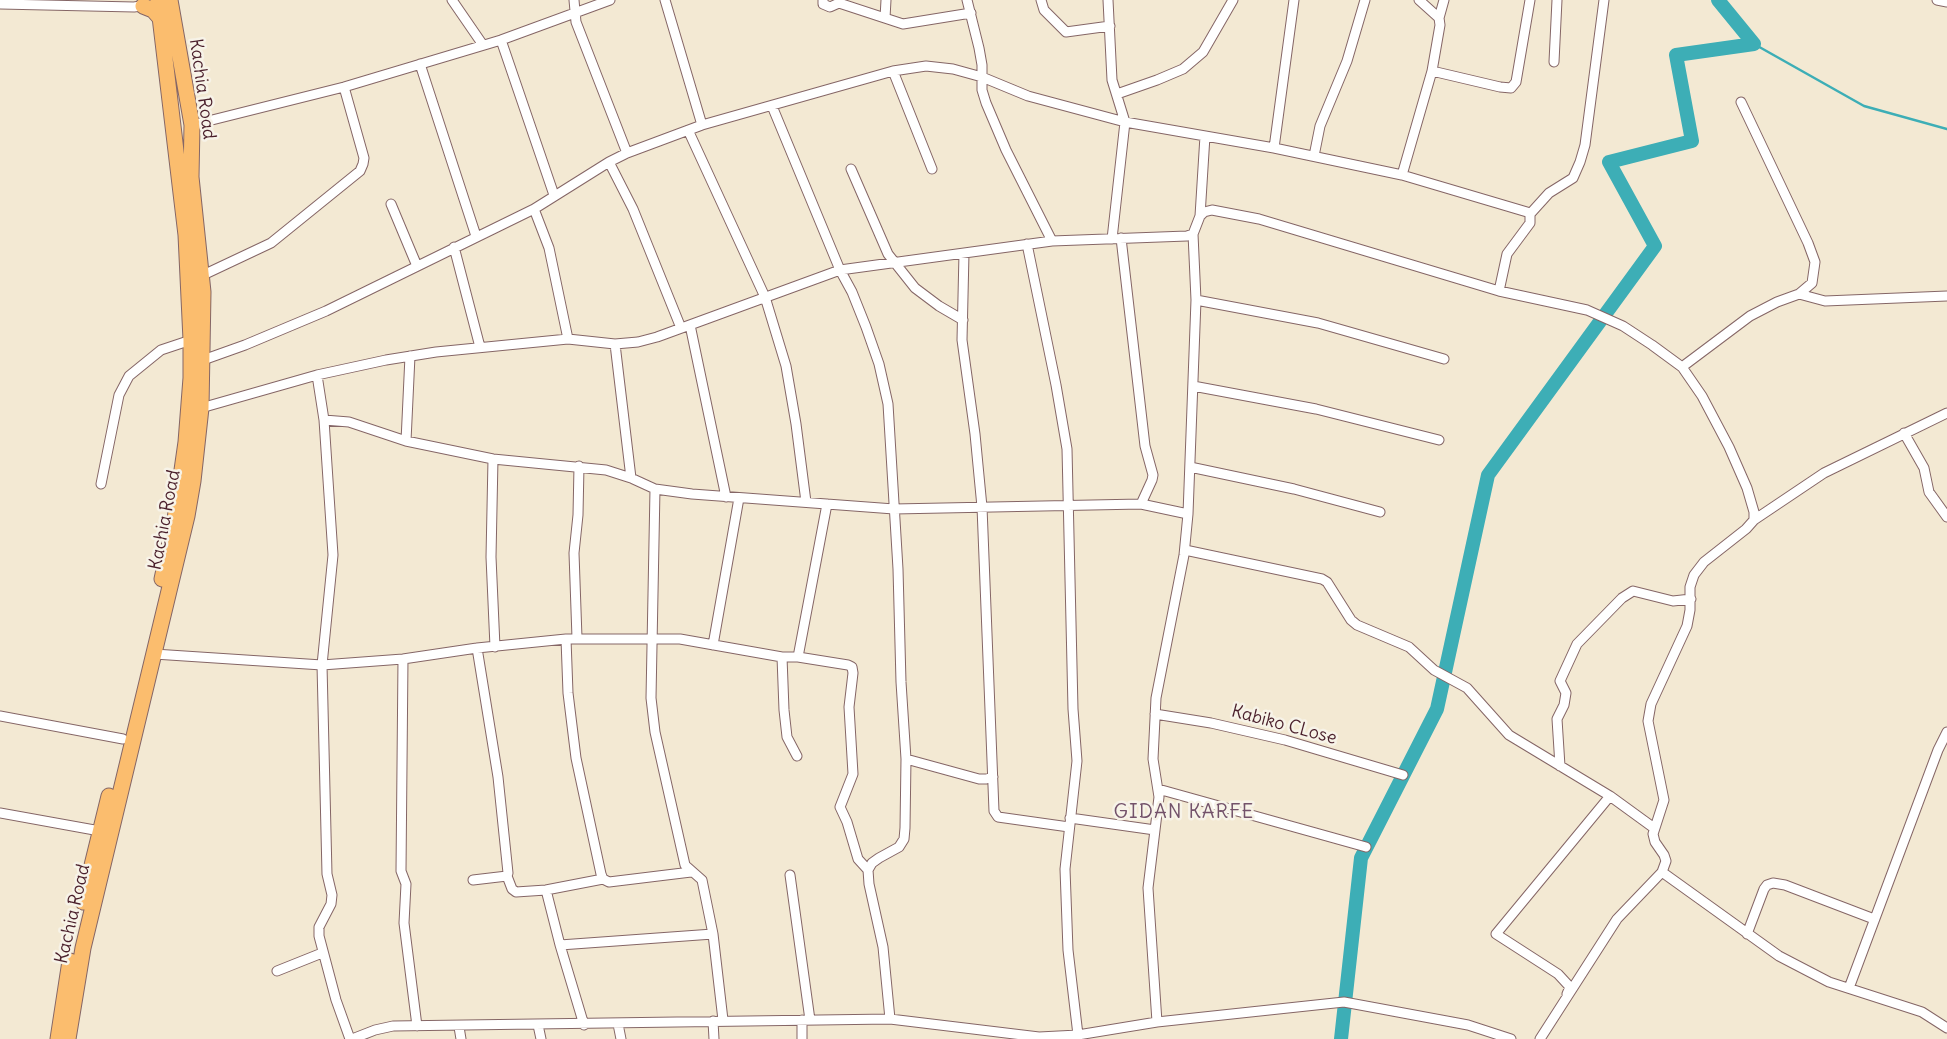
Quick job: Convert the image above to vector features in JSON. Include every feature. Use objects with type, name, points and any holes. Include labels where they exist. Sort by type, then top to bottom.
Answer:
[{"type":"highway","name":"Kachia Road","points":[[68,1039],[83,948],[114,796],[123,739],[159,595],[176,511],[187,434],[191,378],[191,340],[186,235],[158,0]]},
{"type":"highway","name":"Kachia Road","points":[[58,1039],[65,984],[100,831],[114,796],[154,654],[187,516],[201,408],[203,360],[201,276],[191,177],[192,125],[170,0]]},
{"type":"highway","points":[[143,6],[153,10],[160,18]]},
{"type":"street","points":[[118,0],[126,6]]},
{"type":"street","points":[[0,4],[143,6],[158,0]]},
{"type":"street","points":[[452,0],[483,45]]},
{"type":"street","points":[[574,0],[576,22],[627,153]]},
{"type":"street","points":[[192,125],[344,86],[501,40],[610,0]]},
{"type":"street","points":[[665,0],[702,125]]},
{"type":"street","points":[[822,0],[823,4],[830,6],[839,4],[902,24],[971,13]]},
{"type":"street","points":[[884,18],[886,0]]},
{"type":"street","points":[[968,0],[979,48],[982,90],[986,103],[1006,150],[1052,241]]},
{"type":"street","points":[[1041,0],[1044,10],[1066,32],[1110,26]]},
{"type":"street","points":[[1108,0],[1112,80],[1125,122],[1116,238],[1145,446],[1153,475],[1141,504]]},
{"type":"street","points":[[1117,94],[1183,69],[1203,52],[1233,0]]},
{"type":"street","points":[[1274,148],[1294,0]]},
{"type":"street","points":[[1314,156],[1320,126],[1347,61],[1365,0]]},
{"type":"street","points":[[1418,0],[1439,18]]},
{"type":"street","points":[[1402,175],[1432,71],[1440,25],[1439,18],[1444,0]]},
{"type":"street","points":[[1432,71],[1510,88],[1516,82],[1530,0]]},
{"type":"street","points":[[1554,62],[1557,0]]},
{"type":"street","points":[[1499,291],[1507,254],[1530,223],[1530,214],[1549,193],[1574,178],[1580,162],[1585,145],[1604,0]]},
{"type":"street","points":[[1937,0],[1947,2]]},
{"type":"street","points":[[501,40],[554,195]]},
{"type":"street","points":[[420,64],[476,236]]},
{"type":"street","points":[[203,360],[326,312],[476,236],[534,209],[554,195],[627,153],[702,125],[893,71],[926,66],[953,69],[982,77],[1028,96],[1125,122],[1274,148],[1402,175],[1530,214]]},
{"type":"street","points":[[893,71],[932,169]]},
{"type":"street","points":[[201,276],[271,243],[360,171],[364,158],[344,86]]},
{"type":"street","points":[[1682,367],[1750,316],[1777,302],[1800,294],[1812,283],[1815,262],[1808,242],[1741,102]]},
{"type":"street","points":[[772,106],[840,270],[852,292],[866,326],[879,364],[888,404],[898,569],[901,682],[906,759],[904,839],[899,847],[872,864],[868,870],[869,884],[883,947],[890,1019]]},
{"type":"street","points":[[688,130],[765,297],[786,366],[806,502]]},
{"type":"street","points":[[1156,1022],[1148,888],[1159,797],[1153,759],[1156,698],[1185,550],[1196,300],[1193,234],[1200,216],[1205,136]]},
{"type":"street","points":[[609,162],[633,209],[681,328]]},
{"type":"street","points":[[851,169],[882,244],[894,262],[915,288],[939,306],[963,320]]},
{"type":"street","points":[[391,204],[417,266]]},
{"type":"street","points":[[534,209],[549,248],[568,339]]},
{"type":"street","points":[[1200,216],[1204,212],[1212,210],[1259,219],[1499,291],[1587,310],[1623,326],[1682,367],[1702,396],[1729,447],[1747,488],[1754,512],[1754,520]]},
{"type":"street","points":[[201,408],[317,375],[410,356],[568,339],[615,344],[638,342],[840,270],[1052,241],[1187,236],[1193,234]]},
{"type":"street","points":[[1027,244],[1056,384],[1067,449],[1073,701],[1077,761],[1064,869],[1066,914],[1078,1034]]},
{"type":"street","points":[[454,247],[480,347]]},
{"type":"street","points":[[964,253],[962,340],[975,434],[982,507],[994,812],[998,817],[1155,830]]},
{"type":"street","points":[[1800,294],[1825,301],[1947,296]]},
{"type":"street","points":[[1196,300],[1318,323],[1444,359]]},
{"type":"street","points":[[690,325],[726,497]]},
{"type":"street","points":[[101,484],[119,395],[129,376],[161,350],[191,340]]},
{"type":"street","points":[[615,344],[631,478]]},
{"type":"street","points":[[406,441],[410,356]]},
{"type":"street","points":[[317,375],[324,420],[333,555],[322,665],[327,874],[332,894],[331,904],[319,927],[319,936],[322,953],[351,1039],[375,1030],[393,1026],[459,1027],[723,1020],[890,1019],[1038,1038],[1156,1022],[1344,1002],[1468,1025],[1511,1039]]},
{"type":"street","points":[[1193,386],[1316,409],[1439,440]]},
{"type":"street","points":[[1540,1039],[1617,919],[1662,872],[1666,861],[1655,842],[1653,834],[1664,800],[1648,720],[1651,704],[1687,626],[1691,599],[1690,587],[1694,575],[1704,562],[1746,529],[1754,520],[1824,473],[1947,413]]},
{"type":"street","points":[[324,420],[349,422],[406,441],[493,459],[606,470],[631,478],[655,489],[692,494],[894,510],[1069,504],[1141,504],[1188,514]]},
{"type":"street","points":[[1904,434],[1924,468],[1929,492],[1947,517]]},
{"type":"street","points":[[493,459],[491,557],[494,646]]},
{"type":"street","points":[[577,638],[574,553],[578,515],[578,466]]},
{"type":"street","points":[[1190,467],[1294,489],[1380,512]]},
{"type":"street","points":[[655,489],[651,698],[655,732],[685,866],[702,880],[713,934],[723,1020]]},
{"type":"street","points":[[713,644],[739,498]]},
{"type":"street","points":[[798,657],[827,504]]},
{"type":"street","points":[[1185,550],[1322,579],[1327,582],[1356,625],[1409,647],[1434,670],[1467,688],[1506,733],[1610,796],[1654,828]]},
{"type":"street","points":[[1560,766],[1557,719],[1564,705],[1566,693],[1560,681],[1577,644],[1622,598],[1633,591],[1673,601],[1691,599]]},
{"type":"street","points":[[154,654],[322,665],[403,659],[494,646],[577,638],[680,639],[782,657],[798,657],[848,665],[852,667],[854,673],[849,708],[853,774],[840,807],[847,822],[854,852],[868,870]]},
{"type":"street","points":[[566,639],[568,693],[576,758],[601,874],[609,882],[691,872]]},
{"type":"street","points":[[478,648],[498,777],[507,876],[512,889],[516,892],[546,890],[604,879]]},
{"type":"street","points":[[782,657],[787,737],[797,756]]},
{"type":"street","points":[[403,659],[402,871],[406,884],[404,923],[417,1026]]},
{"type":"street","name":"Kabiko CLose","points":[[1156,714],[1211,723],[1285,740],[1403,775]]},
{"type":"street","points":[[0,716],[123,739]]},
{"type":"street","points":[[1849,988],[1938,750],[1947,732]]},
{"type":"street","points":[[906,759],[979,779],[993,777]]},
{"type":"street","points":[[1158,789],[1366,847]]},
{"type":"street","points":[[1558,1009],[1570,987],[1558,974],[1496,934],[1610,796]]},
{"type":"street","points":[[0,813],[100,831]]},
{"type":"street","points":[[1662,872],[1779,956],[1829,982],[1922,1012],[1947,1028]]},
{"type":"street","points":[[790,875],[806,1020],[802,1039]]},
{"type":"street","points":[[472,880],[507,876]]},
{"type":"street","points":[[1747,934],[1764,890],[1767,885],[1774,883],[1785,885],[1874,920]]},
{"type":"street","points":[[546,890],[584,1025]]},
{"type":"street","points":[[560,945],[713,934]]},
{"type":"street","points":[[277,971],[322,953]]},
{"type":"street","points":[[713,1021],[714,1039]]},
{"type":"street","points":[[618,1024],[622,1039]]},
{"type":"street","points":[[538,1025],[541,1039]]},
{"type":"street","points":[[459,1027],[461,1039]]},
{"type":"waterway","points":[[1341,1039],[1361,858],[1437,709],[1488,475],[1655,246],[1609,162],[1692,141],[1676,55],[1754,44],[1718,0]]},
{"type":"waterway","points":[[1754,44],[1864,106],[1947,129]]},
{"type":"district","name":"GIDAN KARFE","points":[[1184,812]]}]
